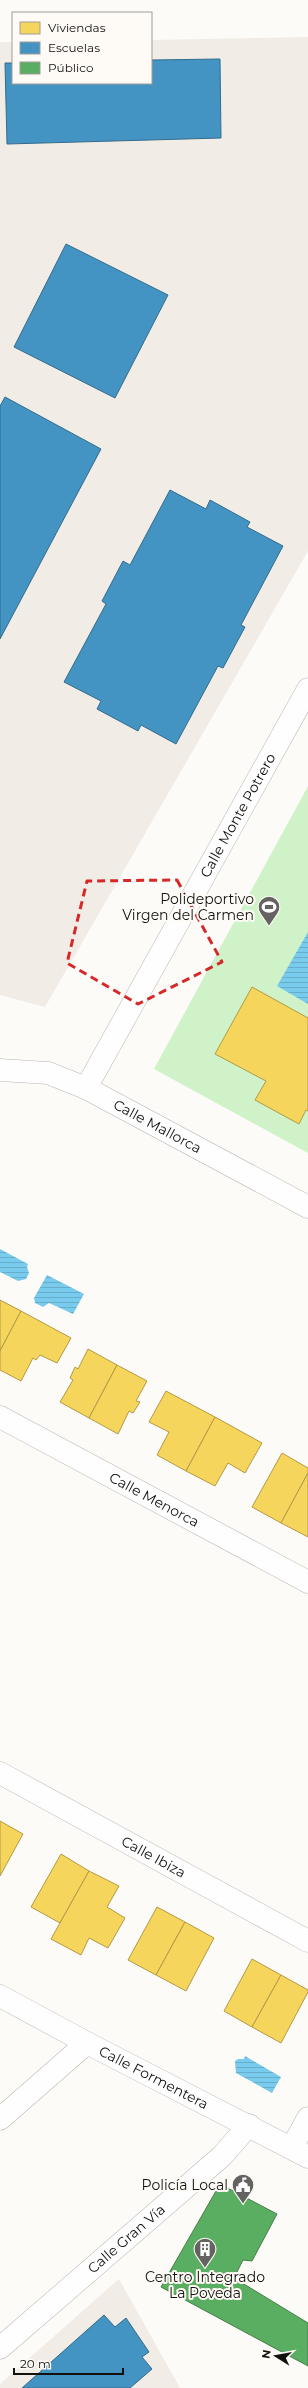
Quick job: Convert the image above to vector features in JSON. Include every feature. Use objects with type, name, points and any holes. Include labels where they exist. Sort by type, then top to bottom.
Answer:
[{"type":"street","name":"Calle Monte Potrero","points":[[86,1088],[308,689]]},
{"type":"street","name":"Calle Mallorca","points":[[0,1070],[48,1072],[86,1088],[308,1207]]},
{"type":"street","name":"Calle Menorca","points":[[0,1417],[308,1582]]},
{"type":"street","name":"Calle Ibiza","points":[[0,1773],[308,1941]]},
{"type":"street","name":"Calle Formentera","points":[[0,1996],[87,2043],[300,2152]]},
{"type":"street","points":[[0,2119],[87,2043]]},
{"type":"street","points":[[300,2152],[308,2118]]},
{"type":"street","name":"Calle Gran Vía","points":[[0,2348],[222,2156],[249,2126]]},
{"type":"highlighted area","points":[[177,880],[222,962],[138,1004],[67,963],[87,881]]},
{"type":"shaded area","points":[[308,37],[308,551],[45,1007],[0,995],[0,42],[12,42],[12,84],[152,84],[152,40]]},
{"type":"shaded area","points":[[119,2279],[180,2388],[0,2388],[0,2384]]},
{"type":"green space","name":"Polideportivo Virgen del Carmen","points":[[308,786],[308,1153],[154,1069]]},
{"type":"water","points":[[308,932],[308,1004],[277,986]]},
{"type":"water","points":[[0,1249],[28,1264],[27,1267],[29,1273],[26,1279],[18,1281],[0,1272]]},
{"type":"water","points":[[47,1275],[84,1294],[73,1314],[49,1303],[43,1307],[35,1303],[34,1298]]},
{"type":"water","points":[[245,2056],[281,2077],[272,2093],[236,2073],[235,2061],[238,2059],[244,2059]]},
{"type":"building: Viviendas","points":[[252,987],[308,1018],[308,1111],[306,1110],[299,1124],[255,1100],[266,1081],[215,1054]]},
{"type":"building: Viviendas","points":[[0,1300],[21,1311],[0,1351]]},
{"type":"building: Viviendas","points":[[21,1311],[71,1338],[57,1363],[40,1355],[36,1360],[33,1358],[21,1381],[0,1370],[0,1351]]},
{"type":"building: Viviendas","points":[[88,1349],[117,1365],[89,1418],[60,1402],[73,1380],[70,1378],[75,1367],[78,1369]]},
{"type":"building: Viviendas","points":[[117,1365],[147,1381],[136,1401],[140,1402],[133,1413],[129,1411],[118,1434],[89,1418]]},
{"type":"building: Viviendas","points":[[166,1391],[215,1417],[186,1471],[157,1455],[169,1432],[149,1422]]},
{"type":"building: Viviendas","points":[[215,1417],[262,1443],[245,1473],[228,1463],[215,1486],[186,1471]]},
{"type":"building: Viviendas","points":[[282,1453],[308,1468],[308,1473],[281,1523],[252,1507]]},
{"type":"building: Viviendas","points":[[308,1473],[308,1537],[281,1523]]},
{"type":"building: Viviendas","points":[[0,1821],[23,1834],[0,1876]]},
{"type":"building: Viviendas","points":[[61,1854],[89,1871],[60,1923],[31,1907]]},
{"type":"building: Viviendas","points":[[89,1871],[119,1886],[107,1907],[125,1918],[108,1948],[89,1938],[81,1955],[51,1939]]},
{"type":"building: Viviendas","points":[[157,1907],[185,1922],[156,1975],[128,1960]]},
{"type":"building: Viviendas","points":[[185,1922],[214,1938],[186,1991],[156,1975]]},
{"type":"building: Viviendas","points":[[252,1959],[281,1975],[252,2027],[224,2011]]},
{"type":"building: Viviendas","points":[[281,1975],[308,1990],[308,1992],[281,2043],[252,2027]]},
{"type":"building: Escuelas","points":[[220,59],[221,138],[7,144],[5,63],[12,63],[12,84],[152,84],[152,60]]},
{"type":"building: Escuelas","points":[[66,244],[168,295],[115,398],[14,347]]},
{"type":"building: Escuelas","points":[[5,397],[101,449],[0,639],[0,406]]},
{"type":"building: Escuelas","points":[[170,490],[206,509],[210,500],[250,522],[247,527],[283,546],[241,625],[245,627],[223,668],[218,666],[176,744],[141,725],[138,731],[97,709],[101,701],[64,682],[106,604],[102,601],[123,561],[130,565]]},
{"type":"building: Escuelas","points":[[104,2315],[115,2327],[126,2318],[149,2352],[142,2357],[152,2369],[130,2388],[22,2388]]},
{"type":"building: Público","name":"Centro Integrado La Poveda","points":[[220,2184],[277,2214],[252,2261],[243,2260],[234,2278],[308,2323],[308,2366],[161,2287]]},
{"type":"place","name":"Polideportivo Virgen del Carmen","points":[[269,926]]},
{"type":"place","name":"Policía Local","points":[[243,2204]]},
{"type":"place","name":"Centro Integrado La Poveda","points":[[205,2268]]}]
